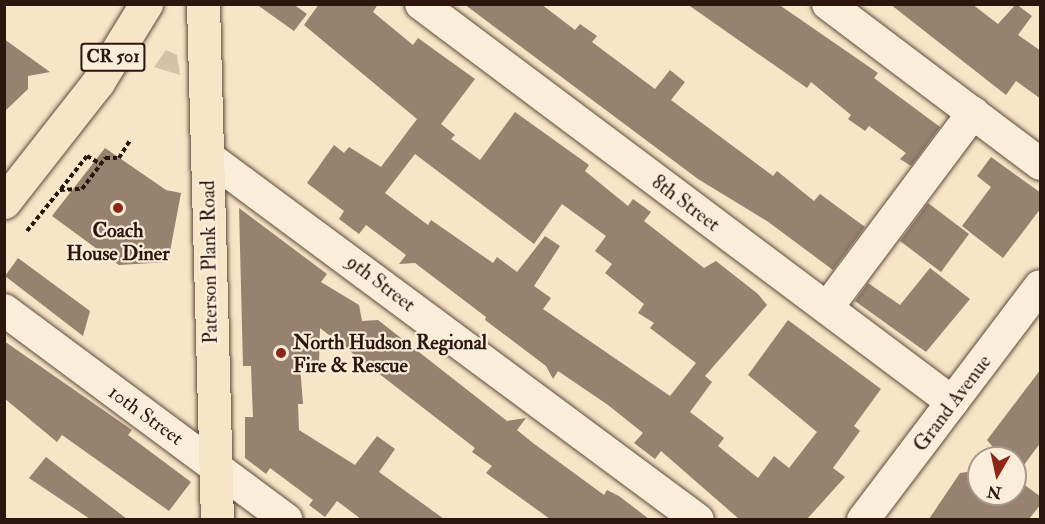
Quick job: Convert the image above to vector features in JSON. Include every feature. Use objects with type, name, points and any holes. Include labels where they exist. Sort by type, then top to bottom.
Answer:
[{"type":"main road","name":"CR 501","points":[[4,202],[98,82],[146,4]]},
{"type":"main road","name":"Paterson Plank Road","points":[[203,4],[217,519]]},
{"type":"street","name":"8th Street","points":[[421,4],[952,402]]},
{"type":"street","points":[[828,4],[1041,164]]},
{"type":"street","points":[[827,308],[973,113]]},
{"type":"street","name":"9th Street","points":[[207,156],[698,519]]},
{"type":"street","name":"Grand Avenue","points":[[863,519],[1041,286]]},
{"type":"street","name":"10th Street","points":[[4,310],[287,519]]},
{"type":"path","points":[[60,190],[82,189],[105,158],[119,158],[131,139]]},
{"type":"path","points":[[27,231],[87,156],[101,164]]},
{"type":"shaded area","points":[[166,50],[177,55],[180,75],[154,67]]},
{"type":"building","points":[[256,4],[293,4],[307,14],[294,31]]},
{"type":"building","points":[[319,4],[378,4],[373,12],[413,45],[418,38],[475,79],[441,124],[455,135],[451,139],[480,160],[515,112],[589,165],[585,171],[628,206],[633,199],[651,212],[644,221],[704,268],[716,261],[758,294],[767,305],[705,376],[712,382],[690,412],[724,438],[718,446],[758,478],[774,456],[789,468],[817,432],[748,375],[788,320],[881,389],[854,426],[860,431],[833,468],[845,477],[807,519],[739,519],[661,451],[655,459],[634,443],[643,433],[608,405],[558,371],[553,379],[546,366],[415,263],[399,264],[406,255],[366,225],[359,234],[339,219],[344,211],[307,183],[334,145],[344,153],[349,147],[381,167],[417,119],[304,25]],"holes":[[[415,154],[534,244],[562,204],[606,236],[595,251],[612,264],[605,273],[644,304],[638,313],[654,323],[650,328],[696,363],[670,396],[543,309],[551,298],[534,286],[560,246],[545,236],[517,272],[497,257],[493,263],[431,220],[428,225],[385,193]]]},
{"type":"building","points":[[464,4],[541,4],[575,30],[580,24],[597,36],[592,42],[655,89],[670,70],[685,82],[671,100],[773,176],[777,171],[814,201],[820,194],[865,227],[833,270],[767,221],[698,179]]},
{"type":"building","points":[[687,4],[778,4],[878,73],[874,78],[940,127],[911,166],[900,159],[906,153],[869,126],[865,131],[848,119],[851,115],[811,82],[807,88]]},
{"type":"building","points":[[890,4],[972,4],[998,24],[1016,4],[1032,16],[1018,35],[1041,51],[1041,99],[1016,81],[1006,95]]},
{"type":"building","points":[[4,39],[50,72],[28,76],[28,89],[4,112]]},
{"type":"building","name":"Coach House Diner","points":[[105,148],[166,190],[181,193],[168,262],[119,265],[52,216]]},
{"type":"building","points":[[991,157],[1041,193],[1041,208],[1003,258],[962,226],[991,187],[977,176]]},
{"type":"building","points":[[928,203],[969,234],[941,272],[900,241]]},
{"type":"building","points":[[239,208],[327,274],[321,282],[359,305],[362,321],[378,320],[507,421],[526,418],[517,430],[604,495],[607,490],[619,496],[649,519],[550,519],[486,473],[492,466],[472,452],[475,448],[320,328],[319,364],[300,365],[303,404],[298,404],[299,430],[355,465],[377,436],[395,449],[379,472],[444,519],[361,519],[337,501],[325,517],[309,505],[313,500],[270,468],[266,474],[245,458],[245,417],[253,417],[251,366],[243,366]]},
{"type":"building","points":[[18,258],[90,311],[83,336],[5,276]]},
{"type":"building","points":[[930,268],[970,299],[926,352],[855,301],[868,283],[900,305]]},
{"type":"building","points":[[4,341],[132,430],[128,435],[191,482],[169,511],[62,435],[57,442],[4,398]]},
{"type":"building","points":[[1041,369],[1041,442],[1027,461],[1027,446],[992,446],[987,440]]},
{"type":"building","points":[[46,457],[127,519],[90,519],[29,478]]},
{"type":"building","points":[[967,472],[967,506],[1027,506],[1027,487],[1041,497],[1041,504],[1029,519],[929,519],[960,473]]},
{"type":"place","name":"Coach House Diner","points":[[118,208]]},
{"type":"place","name":"North Hudson Regional Fire & Rescue","points":[[281,353]]}]
